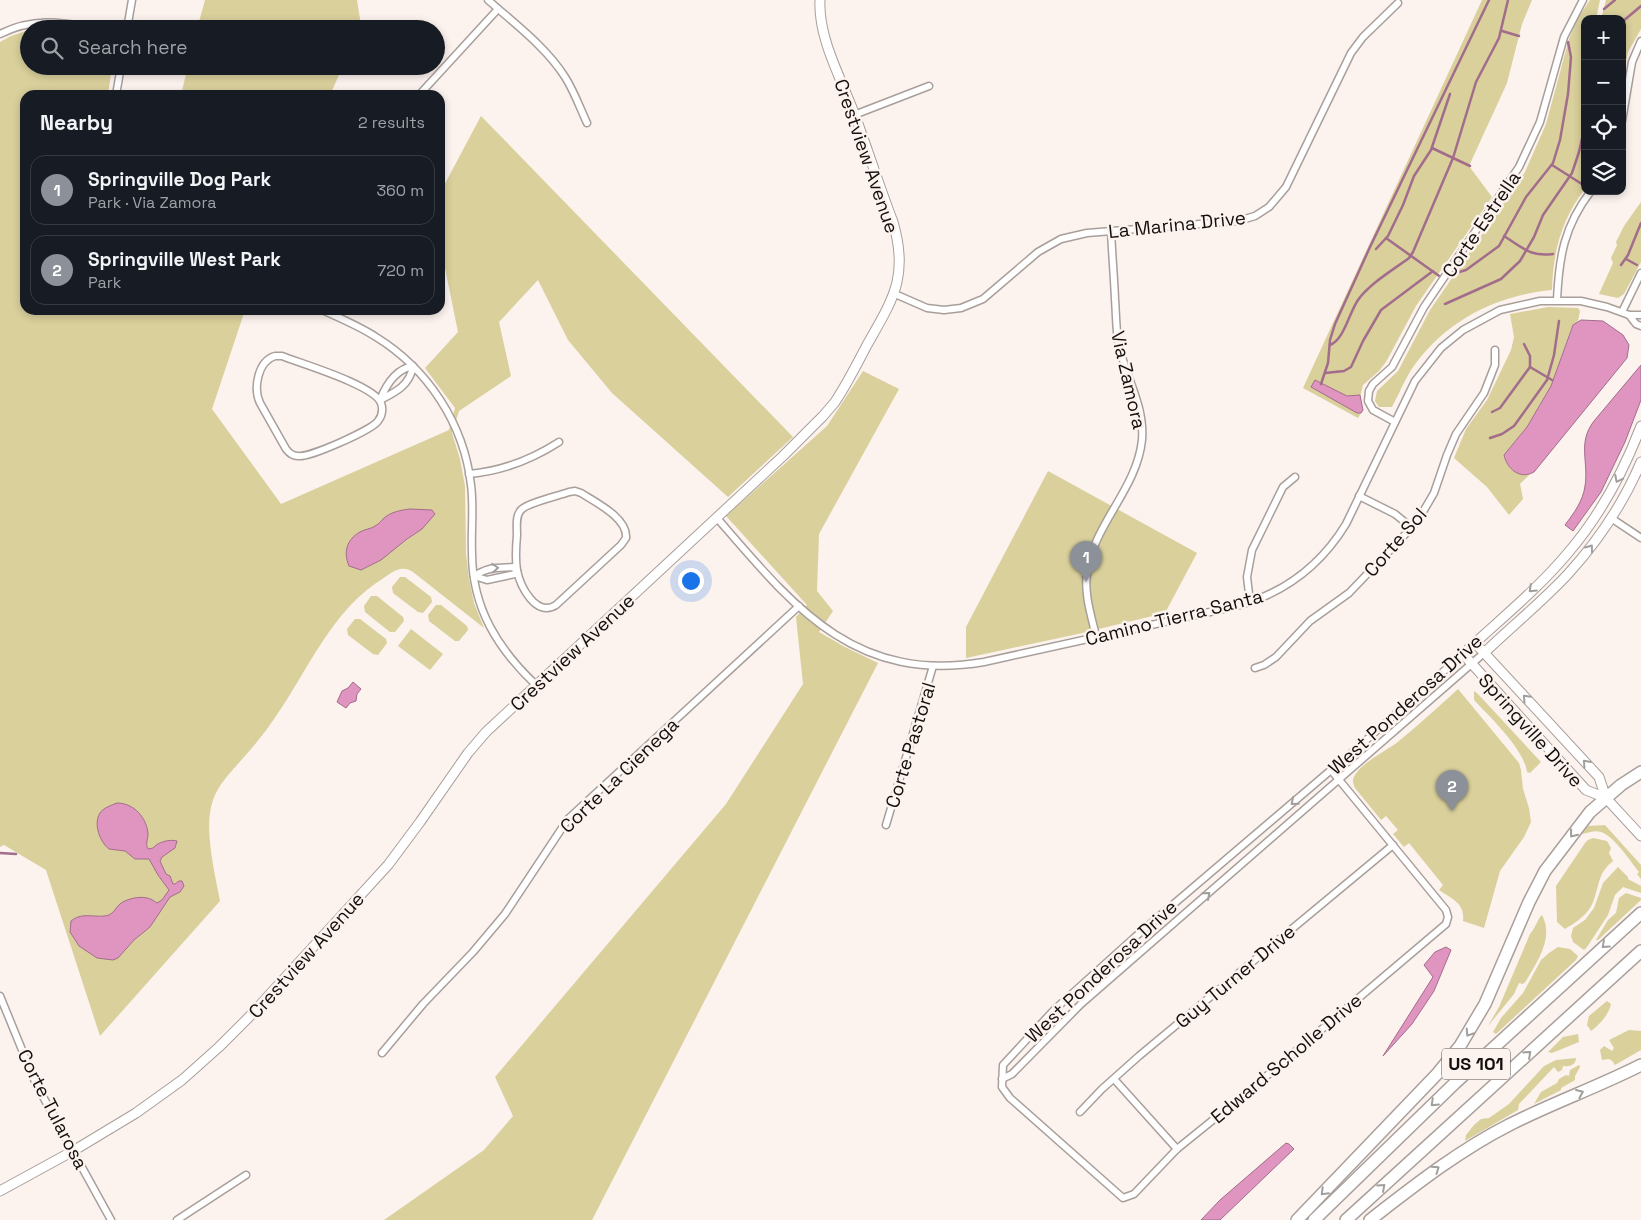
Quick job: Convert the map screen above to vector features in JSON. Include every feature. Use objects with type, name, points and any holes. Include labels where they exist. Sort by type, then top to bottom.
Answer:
[{"type":"highway","points":[[1297,1220],[1438,1073],[1460,1046],[1485,1004],[1529,902],[1545,871],[1589,813],[1621,785],[1641,772]]},
{"type":"highway","name":"US 101","points":[[1314,1220],[1455,1083],[1641,912]]},
{"type":"highway","name":"US 101","points":[[1346,1220],[1641,951]]},
{"type":"highway","points":[[1370,1220],[1438,1168],[1490,1136],[1527,1116],[1618,1077],[1641,1065]]},
{"type":"street","points":[[129,20],[132,0]]},
{"type":"street","points":[[488,0],[534,41],[557,66],[566,78],[587,123]]},
{"type":"street","name":"Crestview Avenue","points":[[0,1191],[120,1123],[159,1097],[203,1062],[244,1022],[388,865],[477,742],[777,462],[823,416],[843,389],[895,294],[900,266],[897,236],[854,115],[824,38],[820,16],[820,0]]},
{"type":"street","name":"Corte Estrella","points":[[1395,422],[1373,410],[1368,401],[1369,391],[1373,384],[1392,367],[1424,307],[1519,167],[1543,115],[1564,37],[1583,0]]},
{"type":"street","name":"La Marina Drive","points":[[895,294],[927,308],[944,310],[961,308],[983,299],[1038,252],[1053,243],[1078,234],[1238,221],[1255,216],[1269,207],[1286,187],[1351,53],[1363,37],[1398,3]]},
{"type":"street","points":[[445,67],[498,9]]},
{"type":"street","points":[[0,34],[20,26]]},
{"type":"street","points":[[1625,105],[1632,62],[1641,41]]},
{"type":"street","points":[[117,90],[119,75]]},
{"type":"street","points":[[424,90],[437,75]]},
{"type":"street","points":[[854,115],[929,86]]},
{"type":"street","points":[[1557,300],[1559,267],[1564,242],[1576,212],[1588,195]]},
{"type":"street","name":"Via Zamora","points":[[1096,636],[1087,596],[1086,579],[1089,562],[1095,544],[1134,470],[1140,450],[1142,430],[1138,402],[1118,340],[1111,231]]},
{"type":"street","points":[[1622,312],[1641,273]]},
{"type":"street","name":"Camino Tierra Santa","points":[[717,518],[753,559],[799,606],[826,629],[864,650],[893,660],[933,666],[954,666],[984,662],[1250,602],[1286,586],[1316,563],[1340,534],[1409,393],[1423,369],[1441,348],[1463,330],[1487,316],[1513,306],[1540,301],[1557,300],[1594,303],[1629,315],[1641,315]]},
{"type":"street","points":[[332,315],[376,336],[398,352],[436,393],[451,418],[462,444],[469,474],[472,499],[472,554],[479,601],[495,637],[510,659],[536,685]]},
{"type":"street","name":"Camino Tierra Santa","points":[[1629,315],[1636,324],[1641,326]]},
{"type":"street","name":"Corte Sol","points":[[1254,668],[1264,665],[1276,657],[1310,621],[1349,593],[1412,528],[1424,512],[1434,493],[1456,434],[1484,393],[1495,365],[1495,350]]},
{"type":"street","points":[[380,400],[357,384],[279,356],[269,358],[263,364],[256,388],[260,403],[286,449],[292,454],[299,456],[346,440],[374,426],[381,416],[380,400],[384,390],[404,367],[413,366]]},
{"type":"street","points":[[380,400],[396,391],[412,376],[413,366]]},
{"type":"street","name":"West Ponderosa Drive","points":[[1002,1079],[1003,1065],[1054,1010],[1135,937],[1331,770],[1463,654],[1557,565],[1599,511],[1622,471],[1641,426]]},
{"type":"street","points":[[469,474],[498,470],[520,464],[541,454],[559,442]]},
{"type":"street","name":"West Ponderosa Drive","points":[[1002,1079],[1012,1074],[1081,1004],[1472,664],[1567,575],[1585,555],[1610,518],[1629,487],[1641,462]]},
{"type":"street","points":[[1250,602],[1247,577],[1252,550],[1283,487],[1295,477]]},
{"type":"street","points":[[474,576],[485,569],[513,567],[517,571],[523,586],[536,604],[542,609],[551,608],[623,542],[626,528],[608,510],[578,492],[569,492],[530,505],[521,510],[517,517],[517,571]]},
{"type":"street","points":[[1359,496],[1395,514],[1412,528]]},
{"type":"street","points":[[1599,511],[1641,538]]},
{"type":"street","points":[[474,576],[486,580],[515,574],[517,571]]},
{"type":"street","name":"Corte La Cienega","points":[[382,1053],[423,1004],[505,914],[568,819],[799,606]]},
{"type":"street","name":"Springville Drive","points":[[1475,643],[1599,777],[1606,798],[1641,836]]},
{"type":"street","name":"Springville Drive","points":[[1463,654],[1586,790],[1606,798]]},
{"type":"street","name":"Corte Pastoral","points":[[886,825],[933,666]]},
{"type":"street","points":[[1331,770],[1393,845]]},
{"type":"street","name":"Edward Scholle Drive","points":[[1002,1079],[1002,1087],[1010,1098],[1123,1198],[1134,1194],[1177,1149],[1446,924],[1448,917],[1446,910],[1393,845]]},
{"type":"street","name":"Guy Turner Drive","points":[[1080,1112],[1114,1079],[1393,845]]},
{"type":"street","name":"Corte Tularosa","points":[[0,996],[36,1084],[111,1220]]},
{"type":"street","points":[[1114,1079],[1177,1149]]},
{"type":"street","points":[[177,1220],[246,1176]]},
{"type":"shaded area","points":[[205,0],[357,0],[360,20],[199,20]]},
{"type":"shaded area","points":[[1482,0],[1532,0],[1522,24],[1507,83],[1469,166],[1492,197],[1416,306],[1386,362],[1363,385],[1360,397],[1363,410],[1358,418],[1303,388]]},
{"type":"shaded area","points":[[1590,0],[1600,0],[1597,15],[1581,15],[1581,195],[1564,225],[1560,237],[1554,263],[1552,290],[1513,297],[1476,312],[1459,322],[1429,347],[1416,363],[1392,407],[1379,407],[1375,401],[1377,391],[1398,371],[1430,310],[1525,172],[1546,124],[1569,39],[1578,18]]},
{"type":"shaded area","points":[[1606,0],[1641,0],[1641,29],[1628,52],[1626,60],[1626,15],[1602,15]]},
{"type":"shaded area","points":[[20,33],[20,75],[111,75],[109,90],[20,90],[20,315],[243,315],[212,409],[281,504],[449,430],[455,408],[425,368],[458,332],[445,268],[445,184],[481,116],[793,437],[728,497],[612,393],[568,340],[538,280],[499,322],[511,376],[459,411],[452,433],[460,459],[465,486],[466,554],[469,579],[474,603],[484,628],[413,572],[405,569],[395,571],[385,577],[350,606],[322,642],[271,724],[226,777],[213,800],[209,823],[213,864],[220,901],[100,1036],[46,870],[4,845],[0,847],[0,42]]},
{"type":"shaded area","points":[[186,75],[339,75],[332,90],[182,90]]},
{"type":"shaded area","points":[[1641,202],[1641,262],[1624,294],[1618,298],[1599,294],[1613,263],[1611,258],[1617,245],[1616,242],[1624,226]]},
{"type":"shaded area","points":[[1548,307],[1578,308],[1580,311],[1578,321],[1571,329],[1551,386],[1527,427],[1504,455],[1510,468],[1517,473],[1530,474],[1520,484],[1523,499],[1509,515],[1487,487],[1454,458],[1466,429],[1487,400],[1511,350],[1514,337],[1510,314]]},
{"type":"shaded area","points":[[1581,320],[1603,321],[1623,335],[1629,345],[1627,358],[1534,472],[1524,475],[1519,474],[1511,469],[1504,455],[1527,427],[1551,386],[1573,325]]},
{"type":"shaded area","points":[[1641,365],[1641,400],[1625,442],[1601,492],[1573,531],[1565,525],[1578,507],[1584,491],[1586,477],[1585,445],[1589,429]]},
{"type":"shaded area","points":[[863,371],[899,389],[819,534],[817,591],[833,611],[819,632],[878,663],[592,1220],[384,1220],[484,1150],[513,1116],[495,1077],[726,804],[803,684],[796,617],[807,605],[726,516],[827,426]]},
{"type":"shaded area","points":[[1315,380],[1347,396],[1360,395],[1363,410],[1361,413],[1357,413],[1311,387]]},
{"type":"shaded area","points":[[1048,471],[1197,553],[1165,613],[966,658],[966,627]]},
{"type":"shaded area","points":[[410,509],[432,510],[435,514],[422,529],[381,560],[361,570],[349,566],[346,551],[352,538],[362,531],[372,528],[390,514]]},
{"type":"shaded area","points":[[400,577],[405,577],[431,597],[432,602],[423,613],[418,612],[393,593],[392,587]]},
{"type":"shaded area","points":[[371,596],[377,596],[403,617],[404,621],[395,632],[390,632],[365,612],[364,606]]},
{"type":"shaded area","points":[[436,605],[441,605],[467,626],[468,630],[459,641],[455,641],[429,621],[428,615]]},
{"type":"shaded area","points":[[355,619],[360,619],[386,639],[387,643],[378,655],[373,654],[348,635],[347,629]]},
{"type":"shaded area","points":[[411,629],[443,654],[430,670],[398,646]]},
{"type":"shaded area","points":[[353,682],[361,689],[357,694],[356,701],[350,703],[346,708],[337,702],[342,691]]},
{"type":"shaded area","points":[[1458,689],[1519,763],[1531,822],[1524,837],[1500,871],[1484,928],[1463,921],[1462,910],[1457,902],[1439,890],[1443,885],[1409,843],[1404,847],[1393,834],[1398,830],[1386,816],[1381,820],[1355,788],[1353,782],[1357,772],[1362,767],[1399,741]]},
{"type":"shaded area","points":[[1474,691],[1541,762],[1530,773],[1527,772],[1520,753],[1497,724],[1474,700]]},
{"type":"shaded area","points":[[117,803],[129,806],[142,817],[147,828],[148,849],[171,840],[177,841],[175,848],[162,857],[160,861],[173,884],[182,881],[184,886],[180,892],[170,897],[150,927],[134,940],[118,958],[113,960],[97,958],[79,946],[70,932],[71,921],[80,916],[109,915],[120,904],[133,898],[148,898],[157,903],[162,900],[169,890],[149,859],[135,859],[125,851],[109,849],[103,842],[97,827],[98,817],[103,810]]},
{"type":"shaded area","points":[[1605,825],[1641,865],[1641,879],[1637,874],[1639,872],[1627,856],[1606,834],[1596,831],[1582,834],[1588,826]]},
{"type":"shaded area","points":[[1593,838],[1607,841],[1611,848],[1609,853],[1613,861],[1601,875],[1591,906],[1585,914],[1565,929],[1557,922],[1556,886],[1585,843]]},
{"type":"shaded area","points":[[1618,867],[1628,879],[1641,886],[1641,893],[1623,887],[1615,895],[1608,915],[1584,950],[1573,942],[1571,936],[1573,928],[1585,920],[1594,908],[1603,883]]},
{"type":"shaded area","points":[[1626,893],[1641,898],[1641,900],[1596,940],[1608,920],[1616,913],[1619,898]]},
{"type":"shaded area","points":[[1542,915],[1546,932],[1540,957],[1526,981],[1523,984],[1519,983],[1514,994],[1488,1026],[1499,1007],[1530,934]]},
{"type":"shaded area","points":[[1446,947],[1451,950],[1434,991],[1412,1024],[1383,1056],[1433,977],[1424,965],[1435,952]]},
{"type":"shaded area","points":[[1558,947],[1570,949],[1578,956],[1576,960],[1496,1034],[1493,1032],[1501,1018],[1523,993],[1541,960]]},
{"type":"shaded area","points":[[1607,1001],[1611,1004],[1606,1016],[1591,1031],[1587,1025],[1589,1016]]},
{"type":"shaded area","points":[[1629,1030],[1641,1031],[1641,1050],[1615,1065],[1610,1060],[1602,1060],[1600,1050],[1604,1046],[1612,1051],[1614,1048],[1609,1040]]},
{"type":"shaded area","points":[[1578,1034],[1579,1042],[1552,1053],[1548,1052],[1563,1037]]},
{"type":"shaded area","points":[[1576,1058],[1573,1064],[1563,1066],[1562,1070],[1558,1072],[1554,1067],[1519,1104],[1518,1110],[1465,1141],[1466,1135],[1474,1125],[1481,1119],[1489,1118],[1509,1104],[1544,1066],[1556,1060]]},
{"type":"shaded area","points":[[1579,1065],[1575,1080],[1561,1088],[1561,1090],[1534,1104],[1541,1092],[1557,1083],[1559,1079],[1566,1075],[1569,1076],[1570,1070]]},
{"type":"shaded area","points":[[1286,1143],[1294,1149],[1220,1220],[1201,1220],[1220,1200]]},
{"type":"waterway","points":[[1321,384],[1328,363],[1330,340],[1335,324],[1489,0]]},
{"type":"waterway","points":[[1330,345],[1339,338],[1355,305],[1363,294],[1409,258],[1413,252],[1453,158],[1476,82],[1499,38],[1508,0]]},
{"type":"waterway","points":[[1604,9],[1615,0]]},
{"type":"waterway","points":[[1626,19],[1641,6]]},
{"type":"waterway","points":[[1502,31],[1519,36]]},
{"type":"waterway","points":[[1456,273],[1466,270],[1499,246],[1526,197],[1553,163],[1560,140],[1568,94],[1571,57],[1568,42]]},
{"type":"waterway","points":[[1376,249],[1388,236],[1414,176],[1431,150],[1450,94]]},
{"type":"waterway","points":[[1445,304],[1501,279],[1520,261],[1534,237],[1543,215],[1572,173],[1581,143]]},
{"type":"waterway","points":[[1432,148],[1470,166]]},
{"type":"waterway","points":[[1552,165],[1581,183]]},
{"type":"waterway","points":[[1621,265],[1628,255],[1641,223]]},
{"type":"waterway","points":[[1504,236],[1532,253],[1553,254]]},
{"type":"waterway","points":[[1386,238],[1442,278]]},
{"type":"waterway","points":[[1626,259],[1637,265]]},
{"type":"waterway","points":[[1325,373],[1344,371],[1351,367],[1381,310],[1433,271]]},
{"type":"waterway","points":[[1490,438],[1502,434],[1514,426],[1547,380],[1554,355],[1559,321]]},
{"type":"waterway","points":[[1492,412],[1500,408],[1530,367],[1530,356],[1524,344]]},
{"type":"waterway","points":[[1530,367],[1552,380]]},
{"type":"waterway","points":[[0,853],[16,854]]},
{"type":"place","name":"Springville Dog Park","points":[[1086,582]]},
{"type":"place","name":"Springville West Park","points":[[1452,811]]}]
